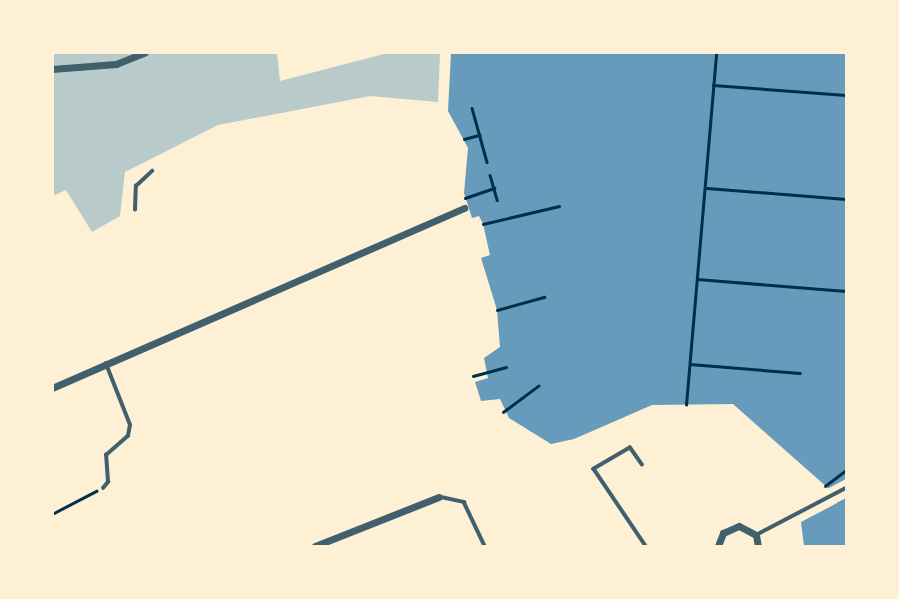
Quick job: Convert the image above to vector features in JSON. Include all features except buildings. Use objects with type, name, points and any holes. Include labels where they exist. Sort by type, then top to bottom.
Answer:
[{"type":"street","points":[[52,69],[116,64],[145,52]]},
{"type":"street","points":[[52,388],[463,203]]},
{"type":"street","points":[[315,547],[439,496]]},
{"type":"street","points":[[718,547],[721,536],[733,527],[746,527],[756,535],[758,547]]},
{"type":"lane","points":[[135,210],[136,186],[152,171]]},
{"type":"lane","points":[[103,488],[108,482],[106,454],[128,436],[130,425],[106,364]]},
{"type":"lane","points":[[642,465],[630,448],[594,469],[646,547]]},
{"type":"lane","points":[[756,535],[846,488]]},
{"type":"lane","points":[[439,496],[464,502],[485,547]]},
{"type":"path","points":[[686,405],[716,52]]},
{"type":"path","points":[[713,85],[846,95]]},
{"type":"path","points":[[472,108],[487,162]]},
{"type":"path","points":[[464,139],[480,135]]},
{"type":"path","points":[[490,175],[497,200]]},
{"type":"path","points":[[463,203],[494,188]]},
{"type":"path","points":[[706,188],[846,199]]},
{"type":"path","points":[[483,224],[559,206]]},
{"type":"path","points":[[697,279],[846,291]]},
{"type":"path","points":[[497,310],[544,297]]},
{"type":"path","points":[[690,364],[800,373]]},
{"type":"path","points":[[473,376],[506,367]]},
{"type":"path","points":[[503,412],[538,386]]},
{"type":"path","points":[[825,486],[846,470]]},
{"type":"path","points":[[52,514],[97,491]]},
{"type":"shaded area","points":[[53,53],[277,53],[280,81],[388,53],[440,53],[438,102],[370,96],[218,125],[125,172],[120,216],[92,232],[66,190],[53,196]]},
{"type":"water","points":[[451,53],[846,53],[846,546],[804,546],[801,522],[837,503],[828,488],[733,404],[652,405],[574,439],[551,444],[509,418],[500,399],[481,401],[475,382],[488,378],[484,358],[500,347],[497,310],[481,258],[490,255],[483,224],[479,216],[472,218],[464,193],[468,148],[448,111]]},
{"type":"pier","points":[[846,479],[846,498],[798,523],[832,502],[825,490]]}]
